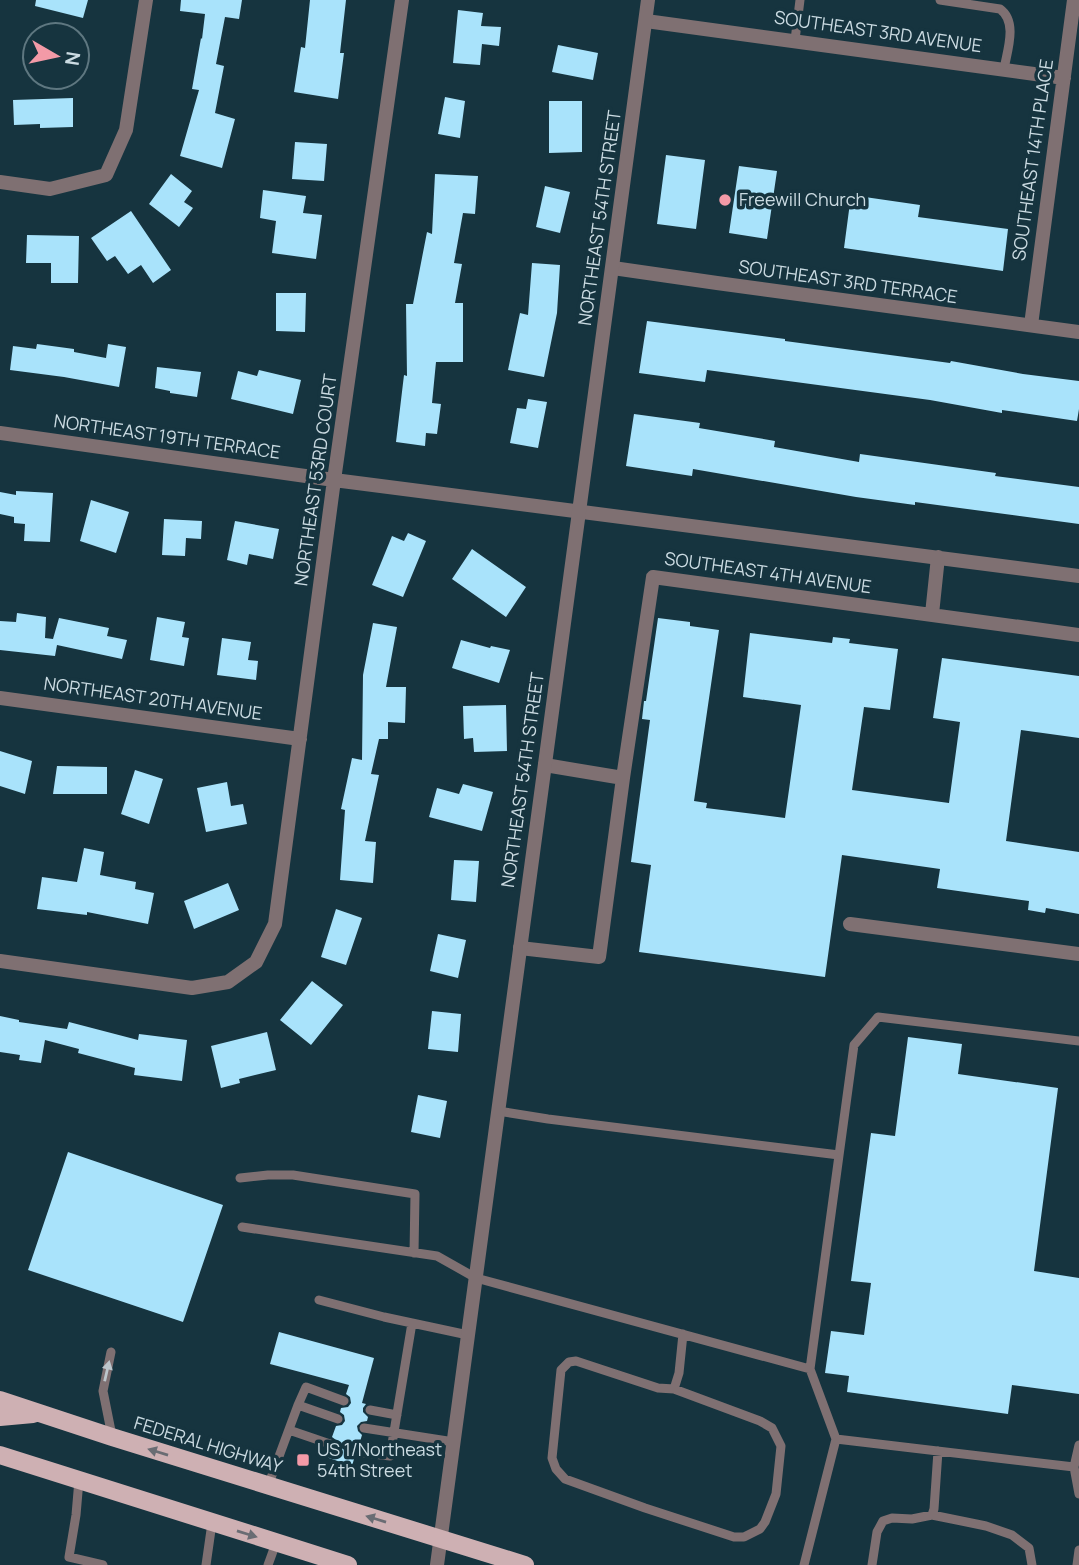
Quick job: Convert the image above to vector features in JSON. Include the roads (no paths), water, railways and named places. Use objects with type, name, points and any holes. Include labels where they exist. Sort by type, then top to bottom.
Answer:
[{"type":"main road","name":"FEDERAL HIGHWAY","points":[[0,1400],[525,1565]]},
{"type":"main road","points":[[0,1417],[43,1414]]},
{"type":"main road","points":[[0,1455],[348,1565]]},
{"type":"street","points":[[0,182],[50,189],[106,175],[126,130],[145,0]]},
{"type":"street","name":"NORTHEAST 53RD COURT","points":[[0,961],[192,988],[228,982],[256,962],[275,925],[402,0]]},
{"type":"street","name":"NORTHEAST 54TH STREET","points":[[438,1565],[648,0]]},
{"type":"street","name":"SOUTHEAST 14TH PLACE","points":[[1031,326],[1074,0]]},
{"type":"street","name":"SOUTHEAST 3RD AVENUE","points":[[646,20],[1064,78]]},
{"type":"street","name":"SOUTHEAST 3RD TERRACE","points":[[613,268],[1079,332]]},
{"type":"street","name":"NORTHEAST 19TH TERRACE","points":[[0,433],[579,511]]},
{"type":"street","name":"SOUTHEAST 4TH AVENUE","points":[[579,511],[1079,576]]},
{"type":"street","points":[[932,614],[938,558]]},
{"type":"street","name":"SOUTHEAST 4TH AVENUE","points":[[623,778],[653,577],[1079,635]]},
{"type":"street","name":"NORTHEAST 20TH AVENUE","points":[[0,698],[300,739]]},
{"type":"street","points":[[520,948],[599,957],[623,778],[545,765]]},
{"type":"street","points":[[850,924],[1079,954]]},
{"type":"lane","points":[[794,40],[800,0]]},
{"type":"lane","points":[[940,0],[1000,9],[1006,14],[1010,21],[1004,69]]},
{"type":"lane","points":[[804,1565],[836,1439],[810,1369],[854,1045],[878,1017],[1079,1041]]},
{"type":"lane","points":[[499,1111],[839,1155]]},
{"type":"lane","points":[[240,1178],[293,1175],[415,1194],[414,1253]]},
{"type":"lane","points":[[242,1227],[437,1256],[476,1278],[810,1369]]},
{"type":"lane","points":[[319,1300],[468,1335]]},
{"type":"lane","points":[[356,1452],[390,1456],[412,1323]]},
{"type":"lane","points":[[674,1388],[679,1373],[683,1334]]},
{"type":"lane","points":[[111,1352],[103,1391],[112,1437]]},
{"type":"lane","points":[[576,1361],[658,1388],[674,1388],[772,1428],[781,1446],[776,1494],[760,1529],[744,1537],[734,1537],[565,1479],[556,1469],[552,1458],[561,1370],[569,1362],[576,1361]]},
{"type":"lane","points":[[268,1486],[306,1387],[344,1401]]},
{"type":"lane","points":[[298,1405],[338,1419]]},
{"type":"lane","points":[[370,1410],[397,1415]]},
{"type":"lane","points":[[364,1428],[454,1442]]},
{"type":"lane","points":[[289,1430],[330,1444]]},
{"type":"lane","points":[[836,1439],[1074,1467]]},
{"type":"lane","points":[[1079,1445],[1074,1467],[1079,1494]]},
{"type":"lane","points":[[932,1515],[938,1451]]},
{"type":"lane","points":[[79,1480],[68,1561],[103,1565]]},
{"type":"lane","points":[[872,1565],[877,1532],[883,1521],[932,1515],[986,1526],[1012,1535],[1029,1548],[1032,1565]]},
{"type":"lane","points":[[206,1565],[212,1522]]},
{"type":"lane","points":[[268,1565],[276,1543]]},
{"type":"lane","points":[[1077,1565],[1079,1550]]},
{"type":"place","name":"Freewill Church","points":[[725,200]]},
{"type":"place","name":"US 1/Northeast 54th Street","points":[[303,1460]]}]
